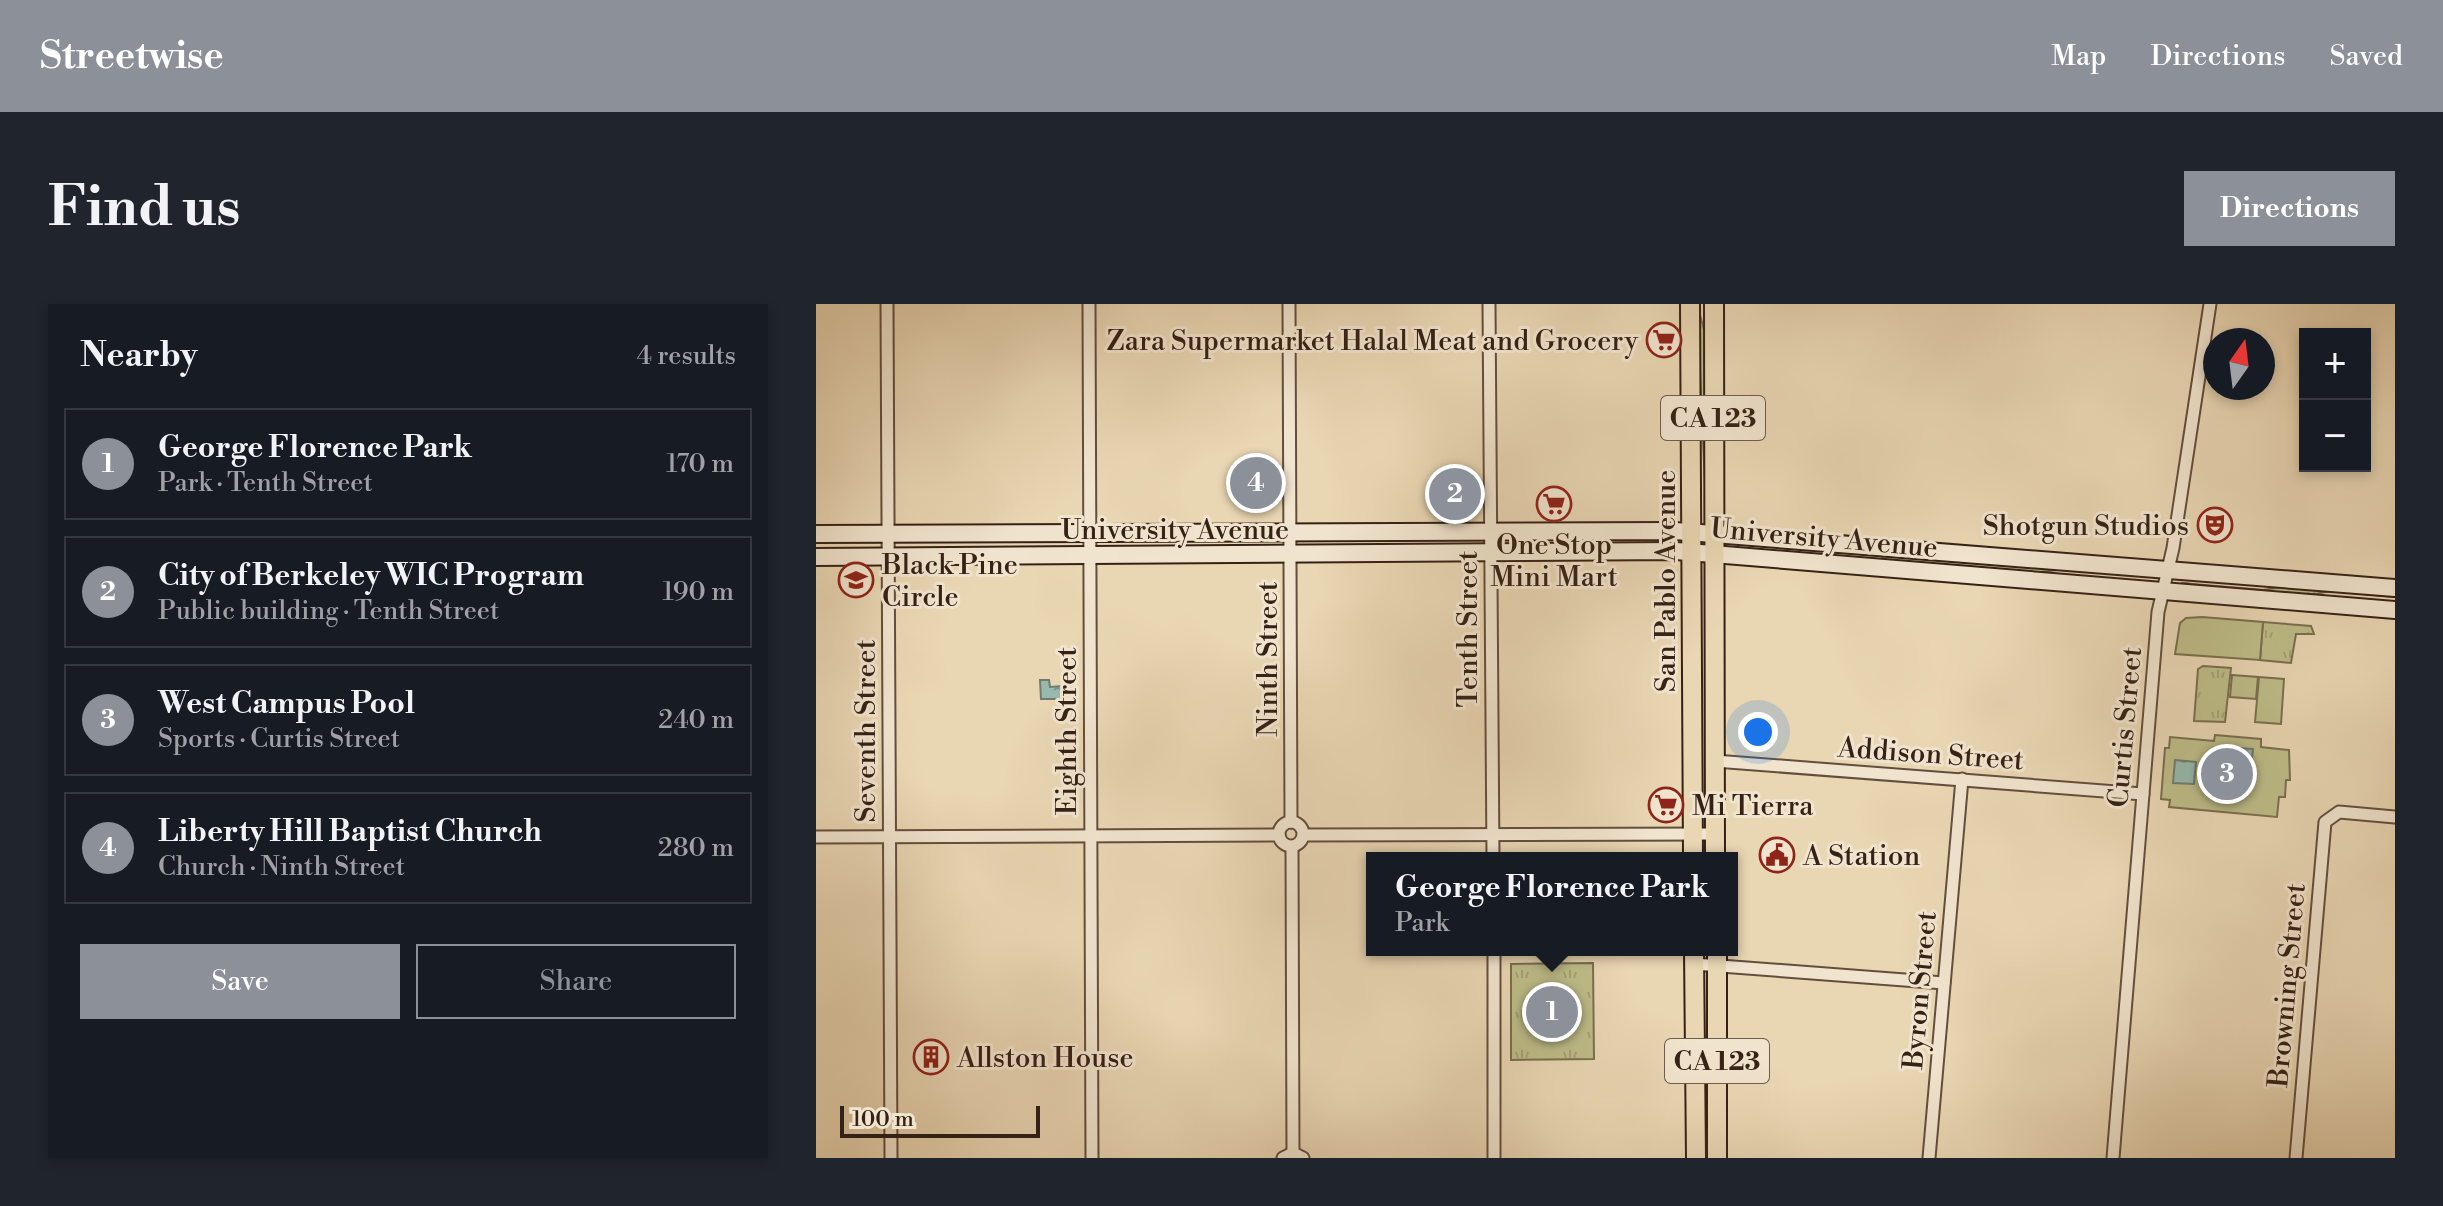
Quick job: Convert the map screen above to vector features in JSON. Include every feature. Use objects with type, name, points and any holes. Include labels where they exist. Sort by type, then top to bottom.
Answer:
[{"type":"main road","name":"San Pablo Avenue","points":[[1690,304],[1693,852]]},
{"type":"main road","name":"San Pablo Avenue","points":[[1714,304],[1715,852]]},
{"type":"main road","name":"University Avenue","points":[[816,534],[1491,529],[1693,532],[2395,588]]},
{"type":"main road","name":"University Avenue","points":[[816,557],[1692,552],[2395,610]]},
{"type":"main road","name":"CA 123","points":[[1694,957],[1696,1158]]},
{"type":"main road","name":"CA 123","points":[[1717,957],[1717,1158]]},
{"type":"street","name":"Seventh Street","points":[[887,304],[891,1158]]},
{"type":"street","name":"Eighth Street","points":[[1089,304],[1092,1158]]},
{"type":"street","name":"Ninth Street","points":[[1289,304],[1291,822]]},
{"type":"street","name":"Tenth Street","points":[[1489,304],[1493,852]]},
{"type":"street","name":"Curtis Street","points":[[2113,1158],[2158,612],[2169,568],[2210,304]]},
{"type":"street","name":"Addison Street","points":[[1715,761],[2143,794]]},
{"type":"street","name":"Byron Street","points":[[1929,1158],[1962,779]]},
{"type":"street","name":"Browning Street","points":[[2296,1158],[2324,826],[2328,817],[2339,812],[2395,817]]},
{"type":"street","points":[[1291,822],[1301,827],[1304,835],[1300,843],[1292,847],[1284,845],[1279,835],[1281,827],[1291,822]]},
{"type":"street","points":[[1304,835],[1715,834]]},
{"type":"street","points":[[816,837],[1279,835]]},
{"type":"street","points":[[1292,847],[1293,1156]]},
{"type":"street","points":[[1494,956],[1494,1158]]},
{"type":"street","points":[[1694,957],[1944,983]]},
{"type":"green space","points":[[1697,304],[1706,337],[1706,508]]},
{"type":"green space","points":[[1883,554],[2057,566],[2057,570],[2031,573],[1882,562]]},
{"type":"green space","points":[[2181,583],[2263,590],[2288,586],[2395,597],[2331,591],[2310,595]]},
{"type":"green space","points":[[2186,618],[2263,622],[2260,660],[2175,654],[2180,623]]},
{"type":"green space","points":[[2263,622],[2311,626],[2314,634],[2296,634],[2291,663],[2260,660]]},
{"type":"green space","points":[[2203,666],[2231,668],[2225,722],[2194,721],[2198,669]]},
{"type":"green space","points":[[2232,675],[2258,677],[2256,699],[2230,697]]},
{"type":"green space","points":[[2259,677],[2284,679],[2281,724],[2255,722]]},
{"type":"green space","points":[[2215,735],[2261,739],[2261,747],[2289,750],[2290,780],[2286,780],[2285,797],[2279,797],[2277,817],[2169,807],[2170,800],[2161,799],[2165,748],[2169,748],[2170,737],[2214,741]]},
{"type":"green space","points":[[1593,963],[1594,1059],[1511,1060],[1511,964]]},
{"type":"water","points":[[1040,680],[1049,680],[1050,687],[1062,686],[1062,699],[1041,699]]},
{"type":"water","points":[[2236,748],[2253,749],[2249,791],[2204,787],[2207,762],[2234,765]]},
{"type":"water","points":[[2175,760],[2196,762],[2194,784],[2173,783]]},
{"type":"place","name":"Zara Supermarket Halal Meat and Grocery","points":[[1664,340]]},
{"type":"place","name":"Liberty Hill Baptist Church","points":[[1256,483]]},
{"type":"place","name":"City of Berkeley WIC Program","points":[[1455,494]]},
{"type":"place","name":"One Stop Mini Mart","points":[[1554,504]]},
{"type":"place","name":"Shotgun Studios","points":[[2215,525]]},
{"type":"place","name":"Black Pine Circle","points":[[856,580]]},
{"type":"place","name":"West Campus Pool","points":[[2227,774]]},
{"type":"place","name":"Mi Tierra","points":[[1666,805]]},
{"type":"place","name":"A Station","points":[[1777,855]]},
{"type":"place","name":"George Florence Park","points":[[1552,1012]]},
{"type":"place","name":"Allston House","points":[[931,1057]]}]
